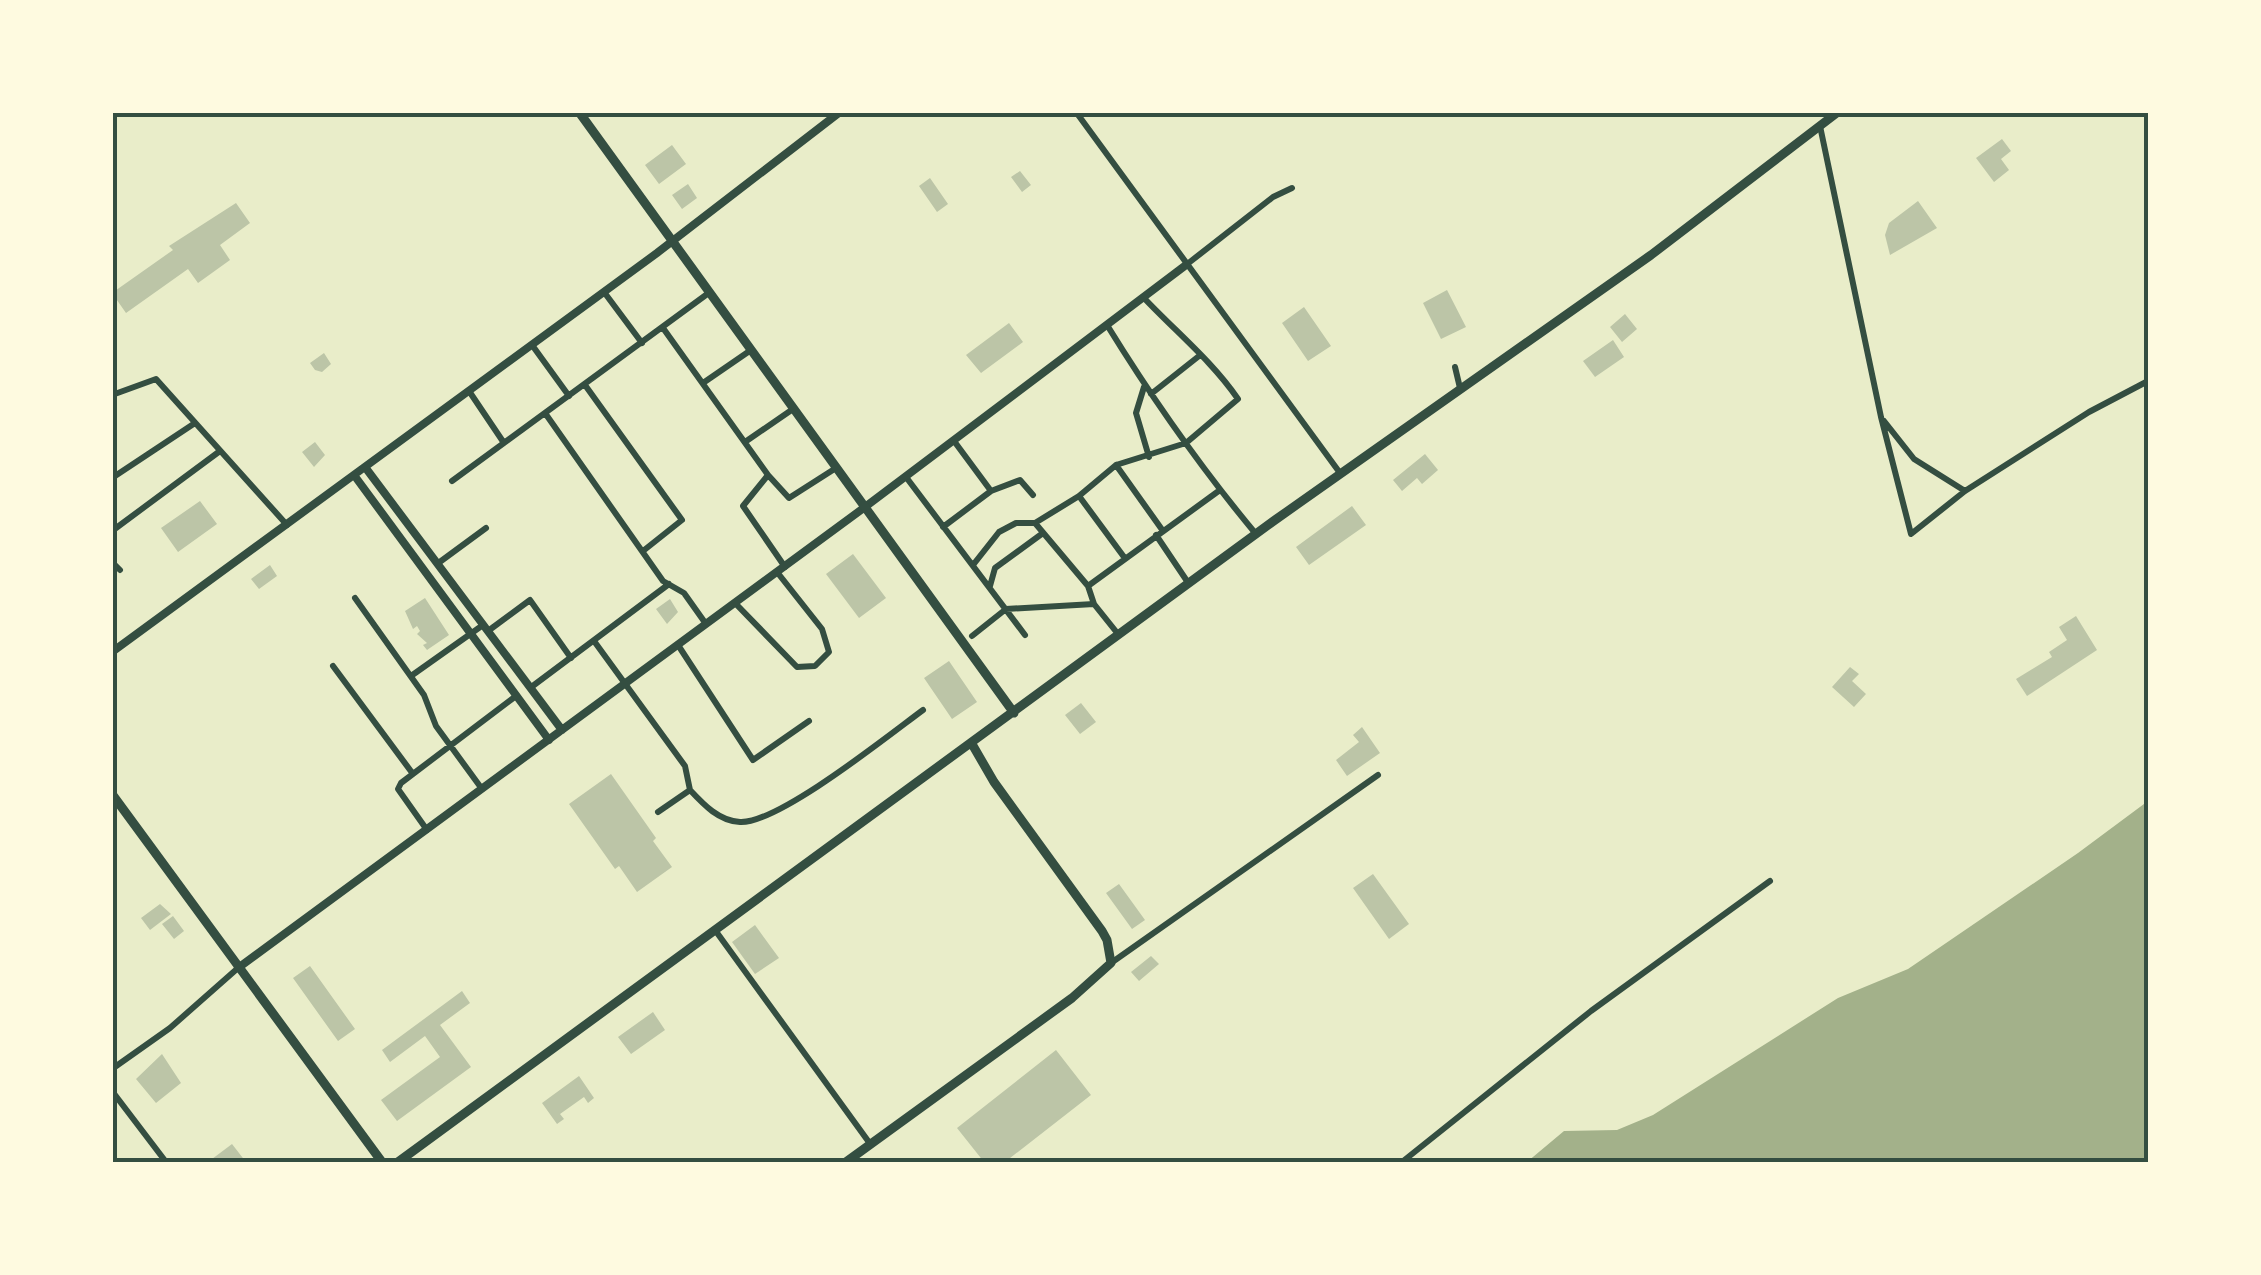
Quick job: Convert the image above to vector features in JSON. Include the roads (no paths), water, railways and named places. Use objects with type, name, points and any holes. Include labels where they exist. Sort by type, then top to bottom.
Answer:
[{"type":"main road","points":[[578,112],[1014,714]]},
{"type":"main road","points":[[398,1162],[1340,472],[1650,255],[1838,112]]},
{"type":"main road","points":[[846,1162],[1072,998],[1110,963],[1102,931],[994,782],[972,744]]},
{"type":"main road","points":[[112,794],[382,1162]]},
{"type":"street","points":[[112,652],[673,241],[840,112]]},
{"type":"street","points":[[1076,112],[1340,472]]},
{"type":"street","points":[[1820,125],[1880,417],[1911,534],[1965,492],[2089,412],[2148,381]]},
{"type":"street","points":[[112,1069],[170,1028],[238,968],[865,508],[1273,197],[1292,188]]},
{"type":"street","points":[[604,292],[642,343]]},
{"type":"street","points":[[452,480],[710,292]]},
{"type":"street","points":[[973,565],[1000,532],[1016,523],[1035,523],[1079,496],[1116,465],[1186,442],[1238,399],[1220,372],[1199,356],[1143,298]]},
{"type":"street","points":[[1107,324],[1145,386],[1256,534]]},
{"type":"street","points":[[663,328],[768,475],[789,498],[836,468]]},
{"type":"street","points":[[532,345],[569,396]]},
{"type":"street","points":[[703,383],[752,350]]},
{"type":"street","points":[[1151,394],[1199,356]]},
{"type":"street","points":[[1455,367],[1460,388]]},
{"type":"street","points":[[112,394],[156,379],[287,525]]},
{"type":"street","points":[[585,385],[682,520],[643,551]]},
{"type":"street","points":[[1145,386],[1136,412],[1149,457]]},
{"type":"street","points":[[469,391],[504,443]]},
{"type":"street","points":[[745,442],[794,408]]},
{"type":"street","points":[[545,413],[643,551],[669,584],[684,593],[706,624]]},
{"type":"street","points":[[1880,417],[1914,458],[1965,492]]},
{"type":"street","points":[[112,478],[195,423]]},
{"type":"street","points":[[954,441],[991,491]]},
{"type":"street","points":[[112,530],[220,451]]},
{"type":"street","points":[[1116,465],[1190,584]]},
{"type":"street","points":[[365,468],[562,730]]},
{"type":"street","points":[[735,603],[797,667],[815,666],[828,652],[822,629],[743,506],[768,475]]},
{"type":"street","points":[[354,476],[549,740]]},
{"type":"street","points":[[906,477],[1025,635]]},
{"type":"street","points":[[943,527],[991,491],[1020,480],[1033,494]]},
{"type":"street","points":[[1088,586],[1220,490]]},
{"type":"street","points":[[1079,496],[1124,557]]},
{"type":"street","points":[[1035,523],[1088,586],[1094,604],[1119,635]]},
{"type":"street","points":[[437,564],[486,528]]},
{"type":"street","points":[[990,587],[994,568],[1043,533]]},
{"type":"street","points":[[112,562],[120,570]]},
{"type":"street","points":[[530,688],[669,584]]},
{"type":"street","points":[[355,598],[424,695],[436,726],[482,789]]},
{"type":"street","points":[[410,676],[530,600],[571,658]]},
{"type":"street","points":[[972,636],[1006,609],[1094,604]]},
{"type":"street","points":[[594,641],[685,766],[690,790],[706,808],[725,819],[762,819],[832,776],[922,710]]},
{"type":"street","points":[[678,645],[753,760],[809,721]]},
{"type":"street","points":[[334,666],[413,774]]},
{"type":"street","points":[[427,830],[398,789],[516,696]]},
{"type":"street","points":[[1110,963],[1378,774]]},
{"type":"street","points":[[658,812],[690,790]]},
{"type":"street","points":[[1402,1162],[1591,1011],[1770,880]]},
{"type":"street","points":[[715,930],[871,1145]]},
{"type":"street","points":[[112,1092],[166,1162]]}]
